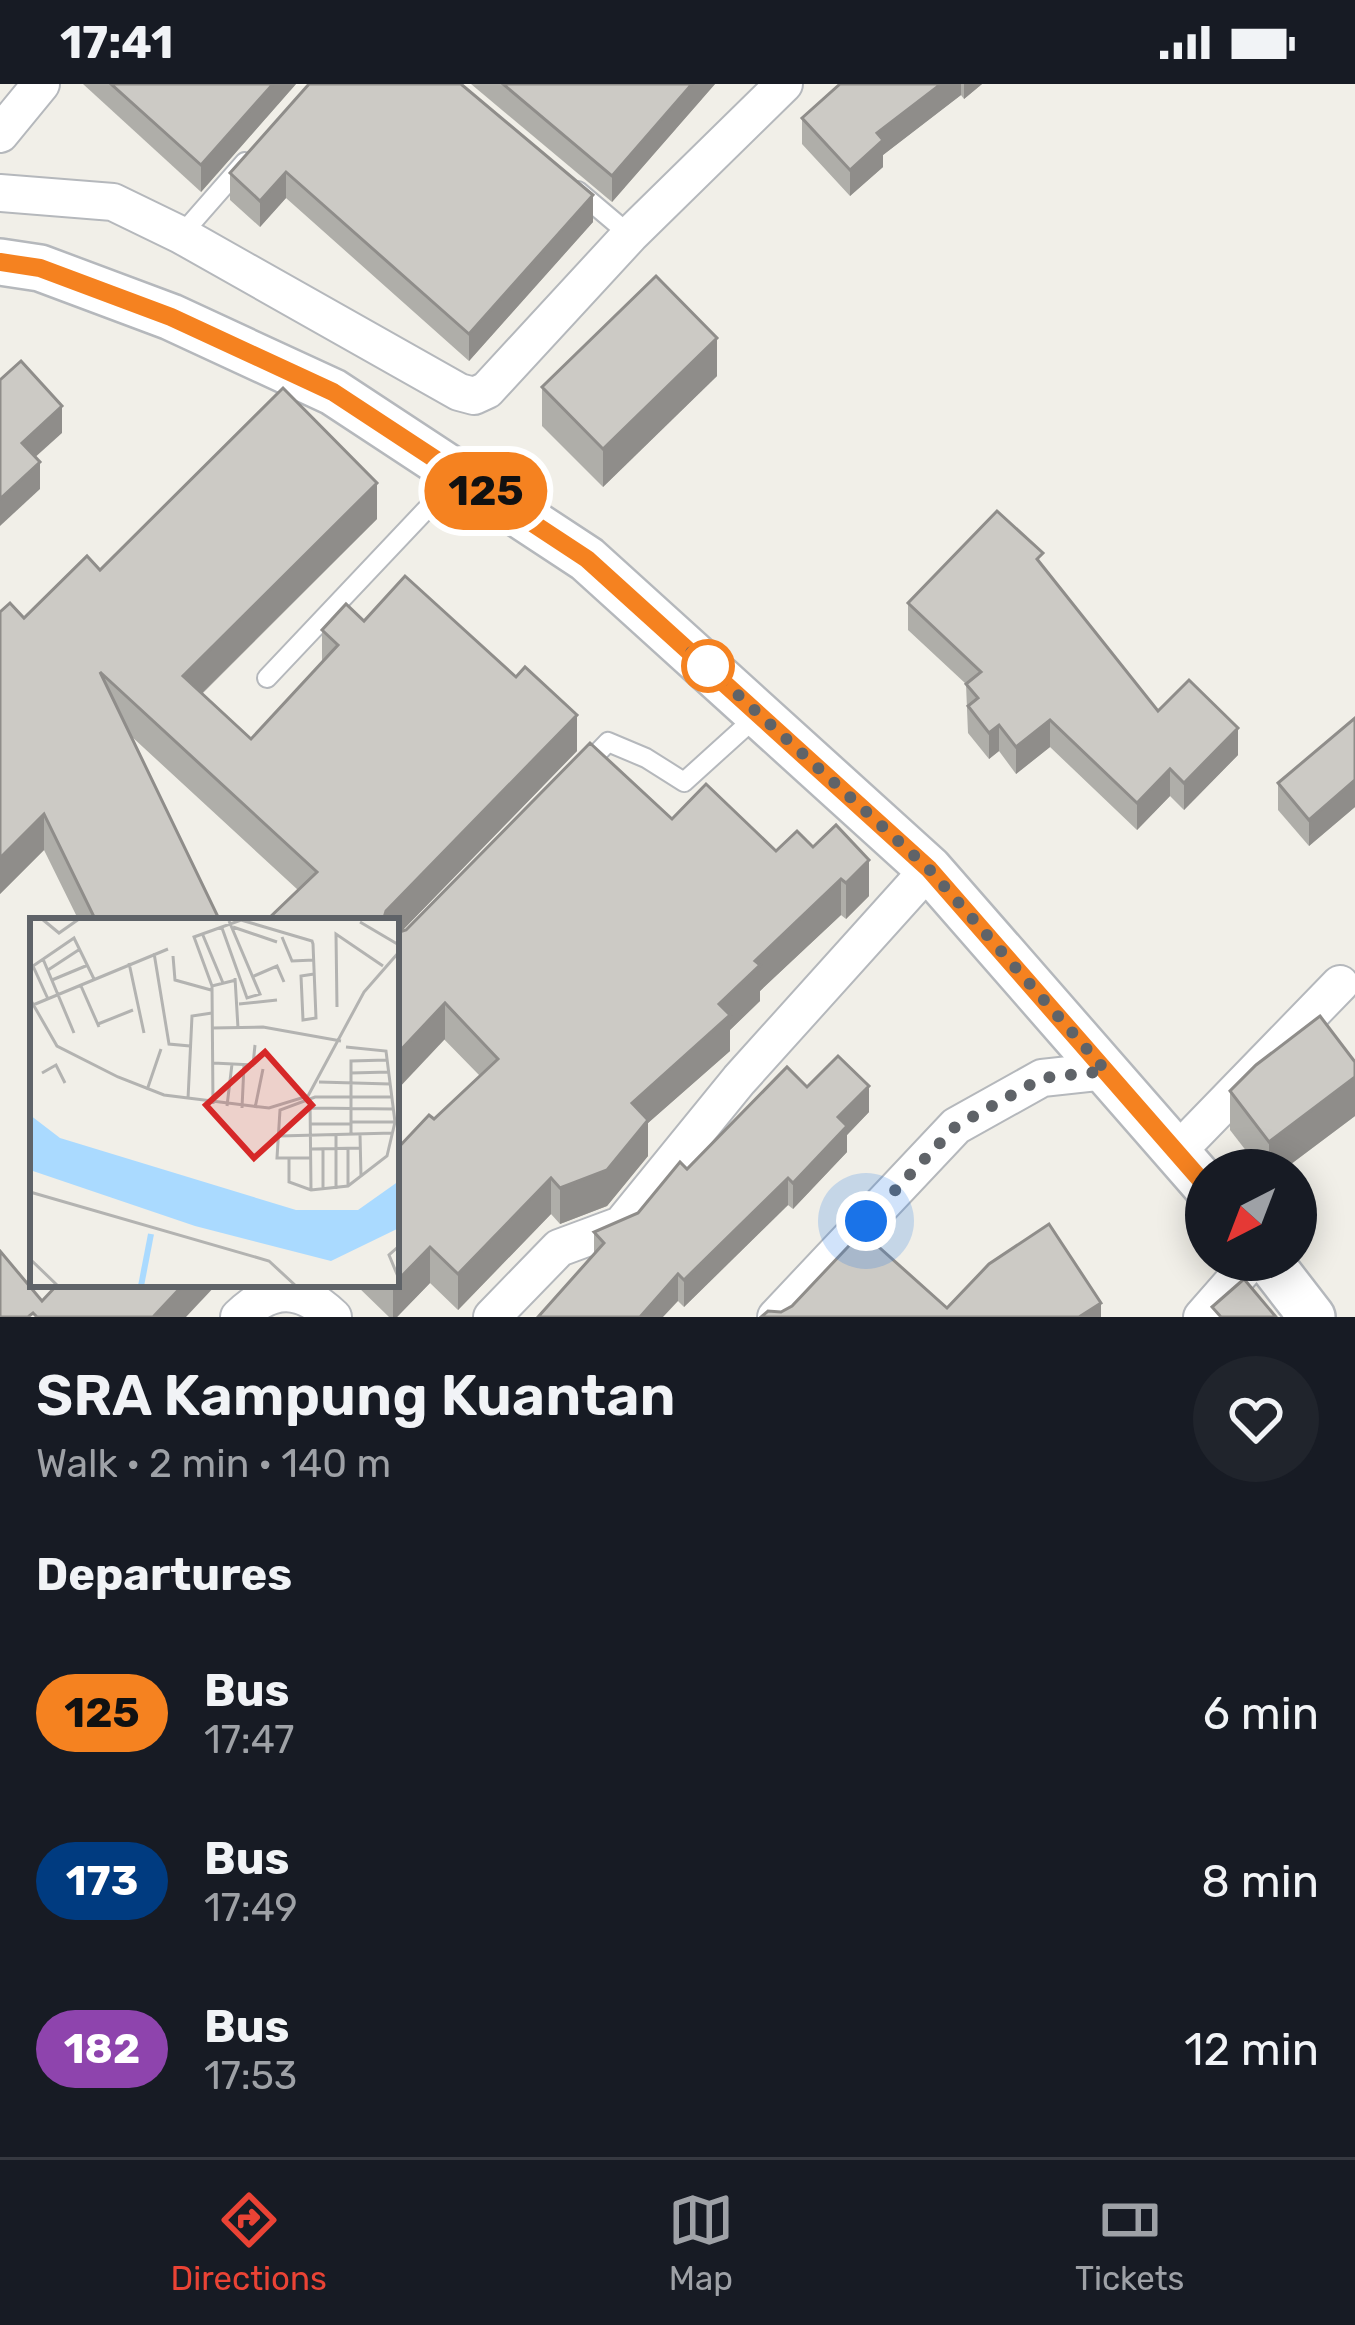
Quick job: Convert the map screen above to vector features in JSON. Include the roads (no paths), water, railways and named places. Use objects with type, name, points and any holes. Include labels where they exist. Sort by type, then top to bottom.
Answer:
[{"type":"street","points":[[0,134],[41,84]]},
{"type":"street","points":[[0,193],[113,202],[474,396],[487,390],[630,235],[784,84]]},
{"type":"street","points":[[0,262],[40,268],[171,317],[333,392],[587,559],[929,869],[1185,1161]]},
{"type":"street","points":[[492,1317],[559,1248],[621,1226],[739,1080],[929,869]]},
{"type":"street","points":[[1177,1152],[1340,984]]},
{"type":"street","points":[[776,1317],[956,1126],[1042,1078],[1106,1071]]},
{"type":"street","points":[[1202,1317],[1234,1281]]},
{"type":"street","points":[[1284,1281],[1312,1317]]},
{"type":"street","points":[[239,1317],[277,1293],[302,1293],[327,1311]]},
{"type":"lane","points":[[181,235],[255,151]]},
{"type":"lane","points":[[558,175],[630,235]]},
{"type":"lane","points":[[267,678],[460,473]]},
{"type":"lane","points":[[576,775],[608,742],[684,782],[760,713]]}]
